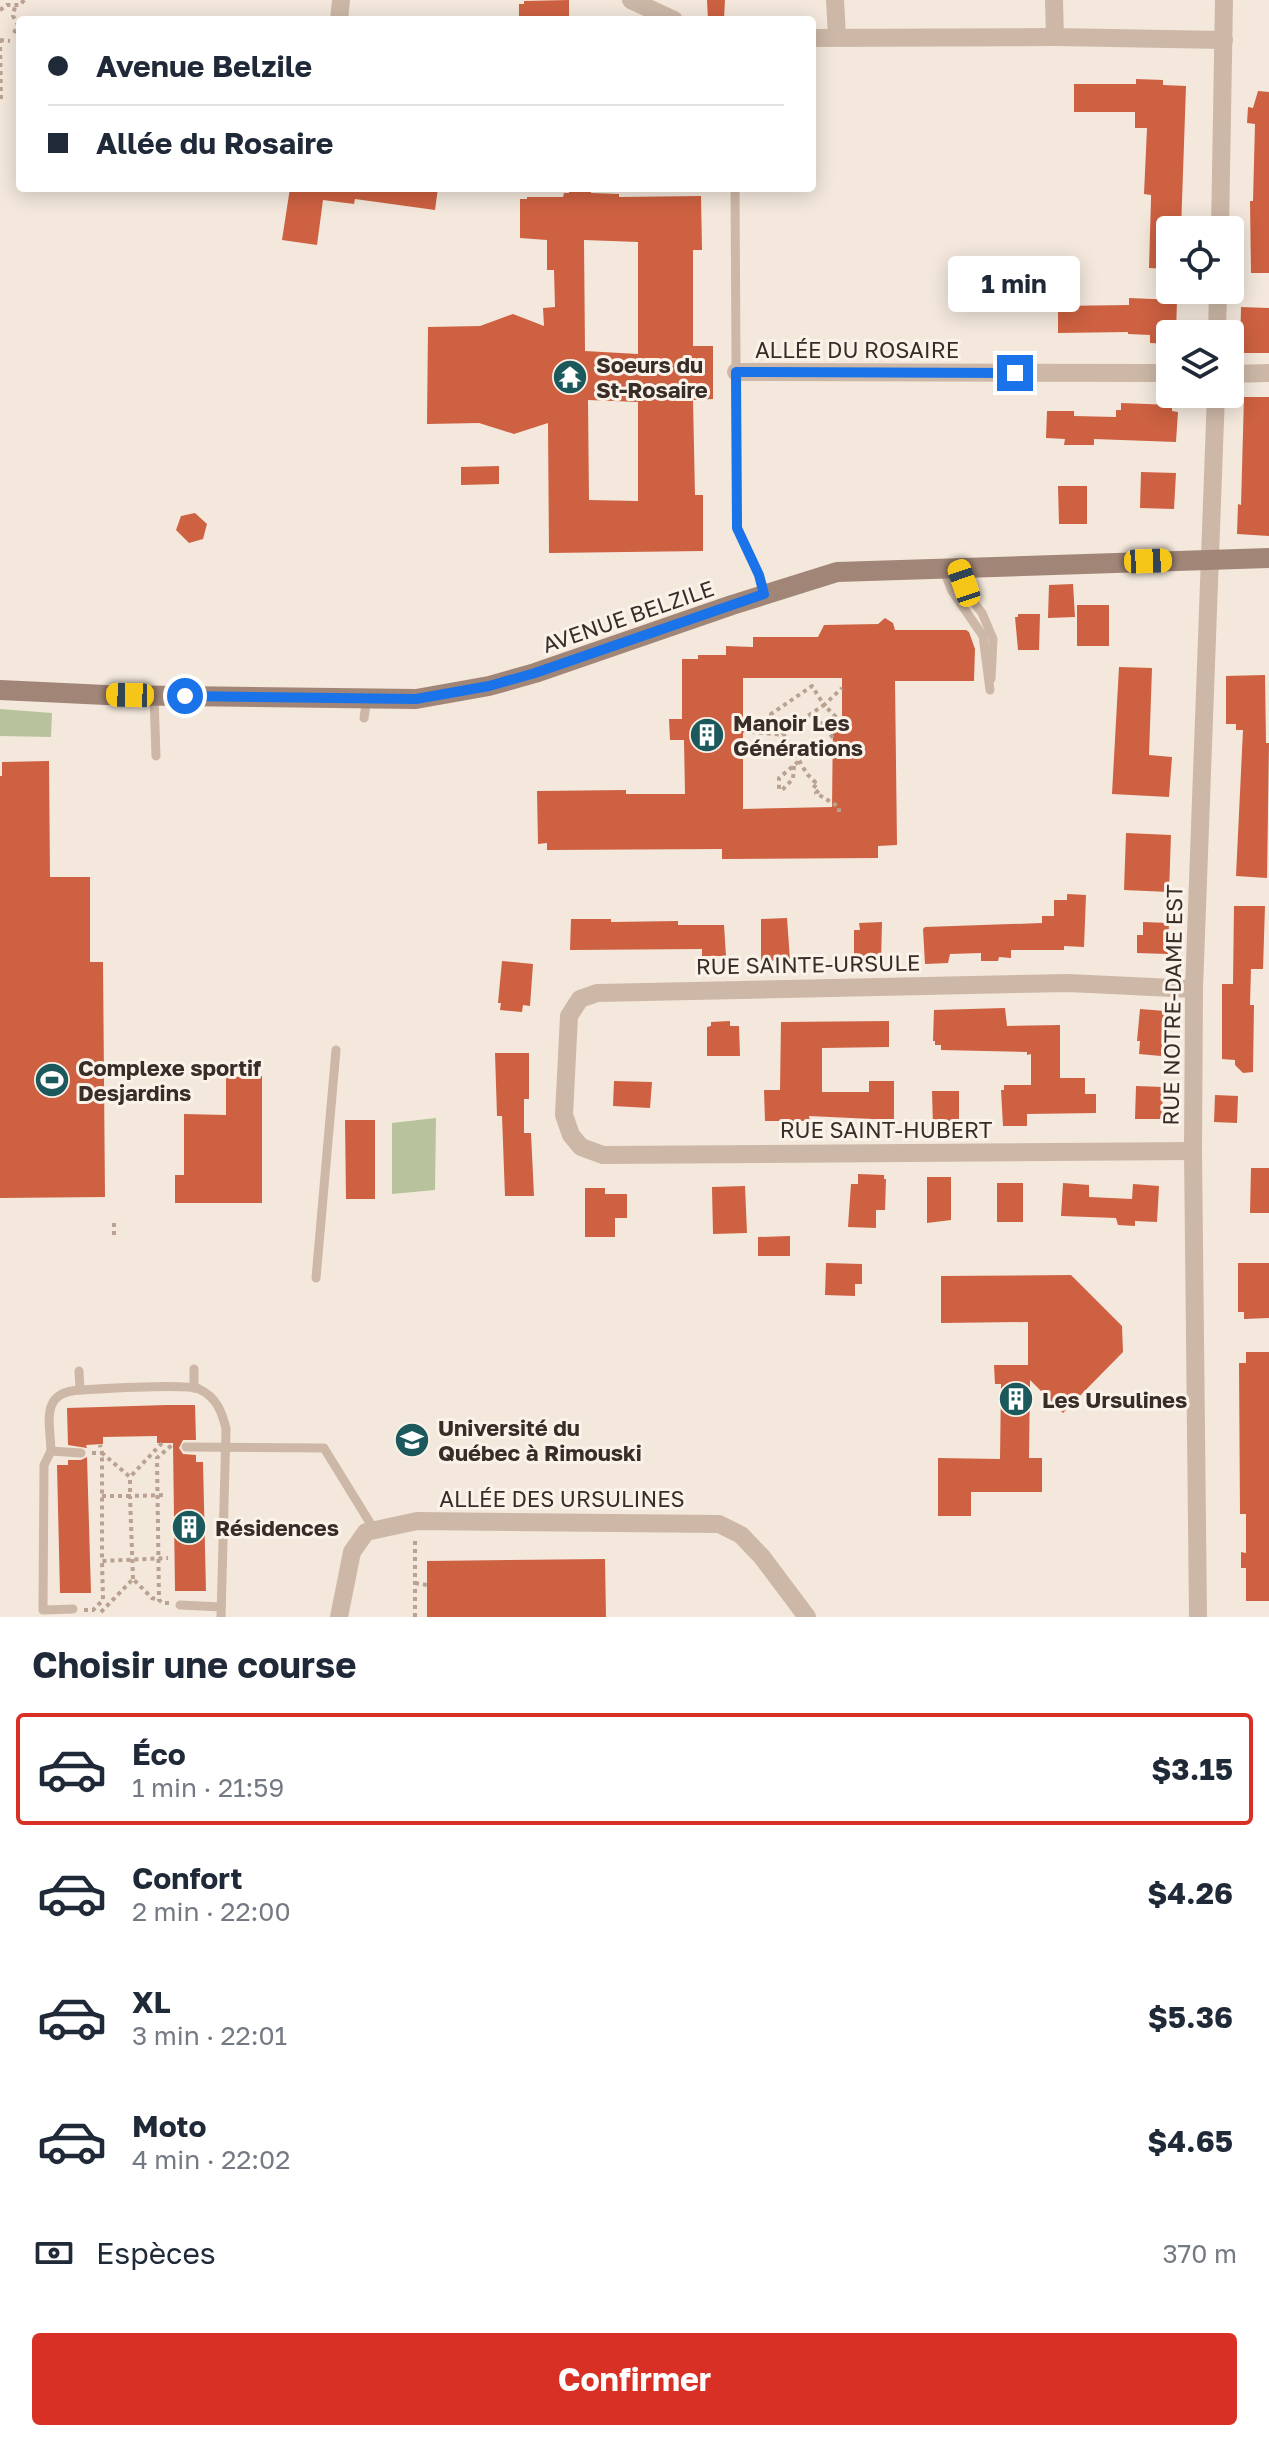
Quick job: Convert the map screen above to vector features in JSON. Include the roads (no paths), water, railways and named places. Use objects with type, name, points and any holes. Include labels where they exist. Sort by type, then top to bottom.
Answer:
[{"type":"street","points":[[631,0],[665,16]]},
{"type":"street","points":[[835,0],[837,36]]},
{"type":"street","points":[[1054,0],[1055,37]]},
{"type":"street","points":[[1220,216],[1224,0]]},
{"type":"street","points":[[816,38],[1224,40]]},
{"type":"street","name":"ALLÉE DU ROSAIRE","points":[[736,372],[1156,373]]},
{"type":"street","points":[[1244,374],[1269,373]]},
{"type":"street","name":"RUE NOTRE-DAME EST","points":[[1198,1617],[1194,989],[1216,408]]},
{"type":"street","name":"AVENUE BELZILE","points":[[0,690],[365,708],[489,686],[535,673],[837,572],[1269,558]]},
{"type":"street","name":"RUE SAINTE-URSULE","points":[[581,1147],[571,1135],[564,1115],[569,1016],[580,999],[597,993],[1068,983],[1194,989]]},
{"type":"street","name":"RUE SAINT-HUBERT","points":[[581,1147],[603,1155],[1193,1151]]},
{"type":"street","name":"ALLÉE DES URSULINES","points":[[375,1531],[417,1521],[719,1524],[741,1535],[762,1557],[807,1617]]},
{"type":"street","points":[[339,1617],[352,1552],[366,1532],[375,1531]]},
{"type":"lane","points":[[735,192],[737,528],[759,575],[764,594]]},
{"type":"lane","points":[[951,568],[982,613],[993,639],[990,690],[983,636],[952,591],[951,568]]},
{"type":"lane","points":[[154,696],[156,756]]},
{"type":"lane","points":[[316,1278],[336,1050]]},
{"type":"lane","points":[[194,1369],[194,1388]]},
{"type":"lane","points":[[79,1371],[80,1390]]},
{"type":"lane","points":[[73,1609],[44,1614],[44,1465],[51,1451],[49,1410],[55,1397],[64,1391],[80,1390],[194,1388],[215,1401],[223,1414],[221,1612],[180,1605]]},
{"type":"lane","points":[[186,1447],[324,1448],[375,1531]]},
{"type":"lane","points":[[51,1451],[81,1453]]},
{"type":"place","name":"Soeurs du St-Rosaire","points":[[570,377]]},
{"type":"place","name":"Manoir Les Générations","points":[[707,735]]},
{"type":"place","name":"Complexe sportif Desjardins","points":[[52,1080]]},
{"type":"place","name":"Les Ursulines","points":[[1016,1399]]},
{"type":"place","name":"Université du Québec à Rimouski","points":[[412,1440]]},
{"type":"place","name":"Résidences","points":[[189,1527]]}]
